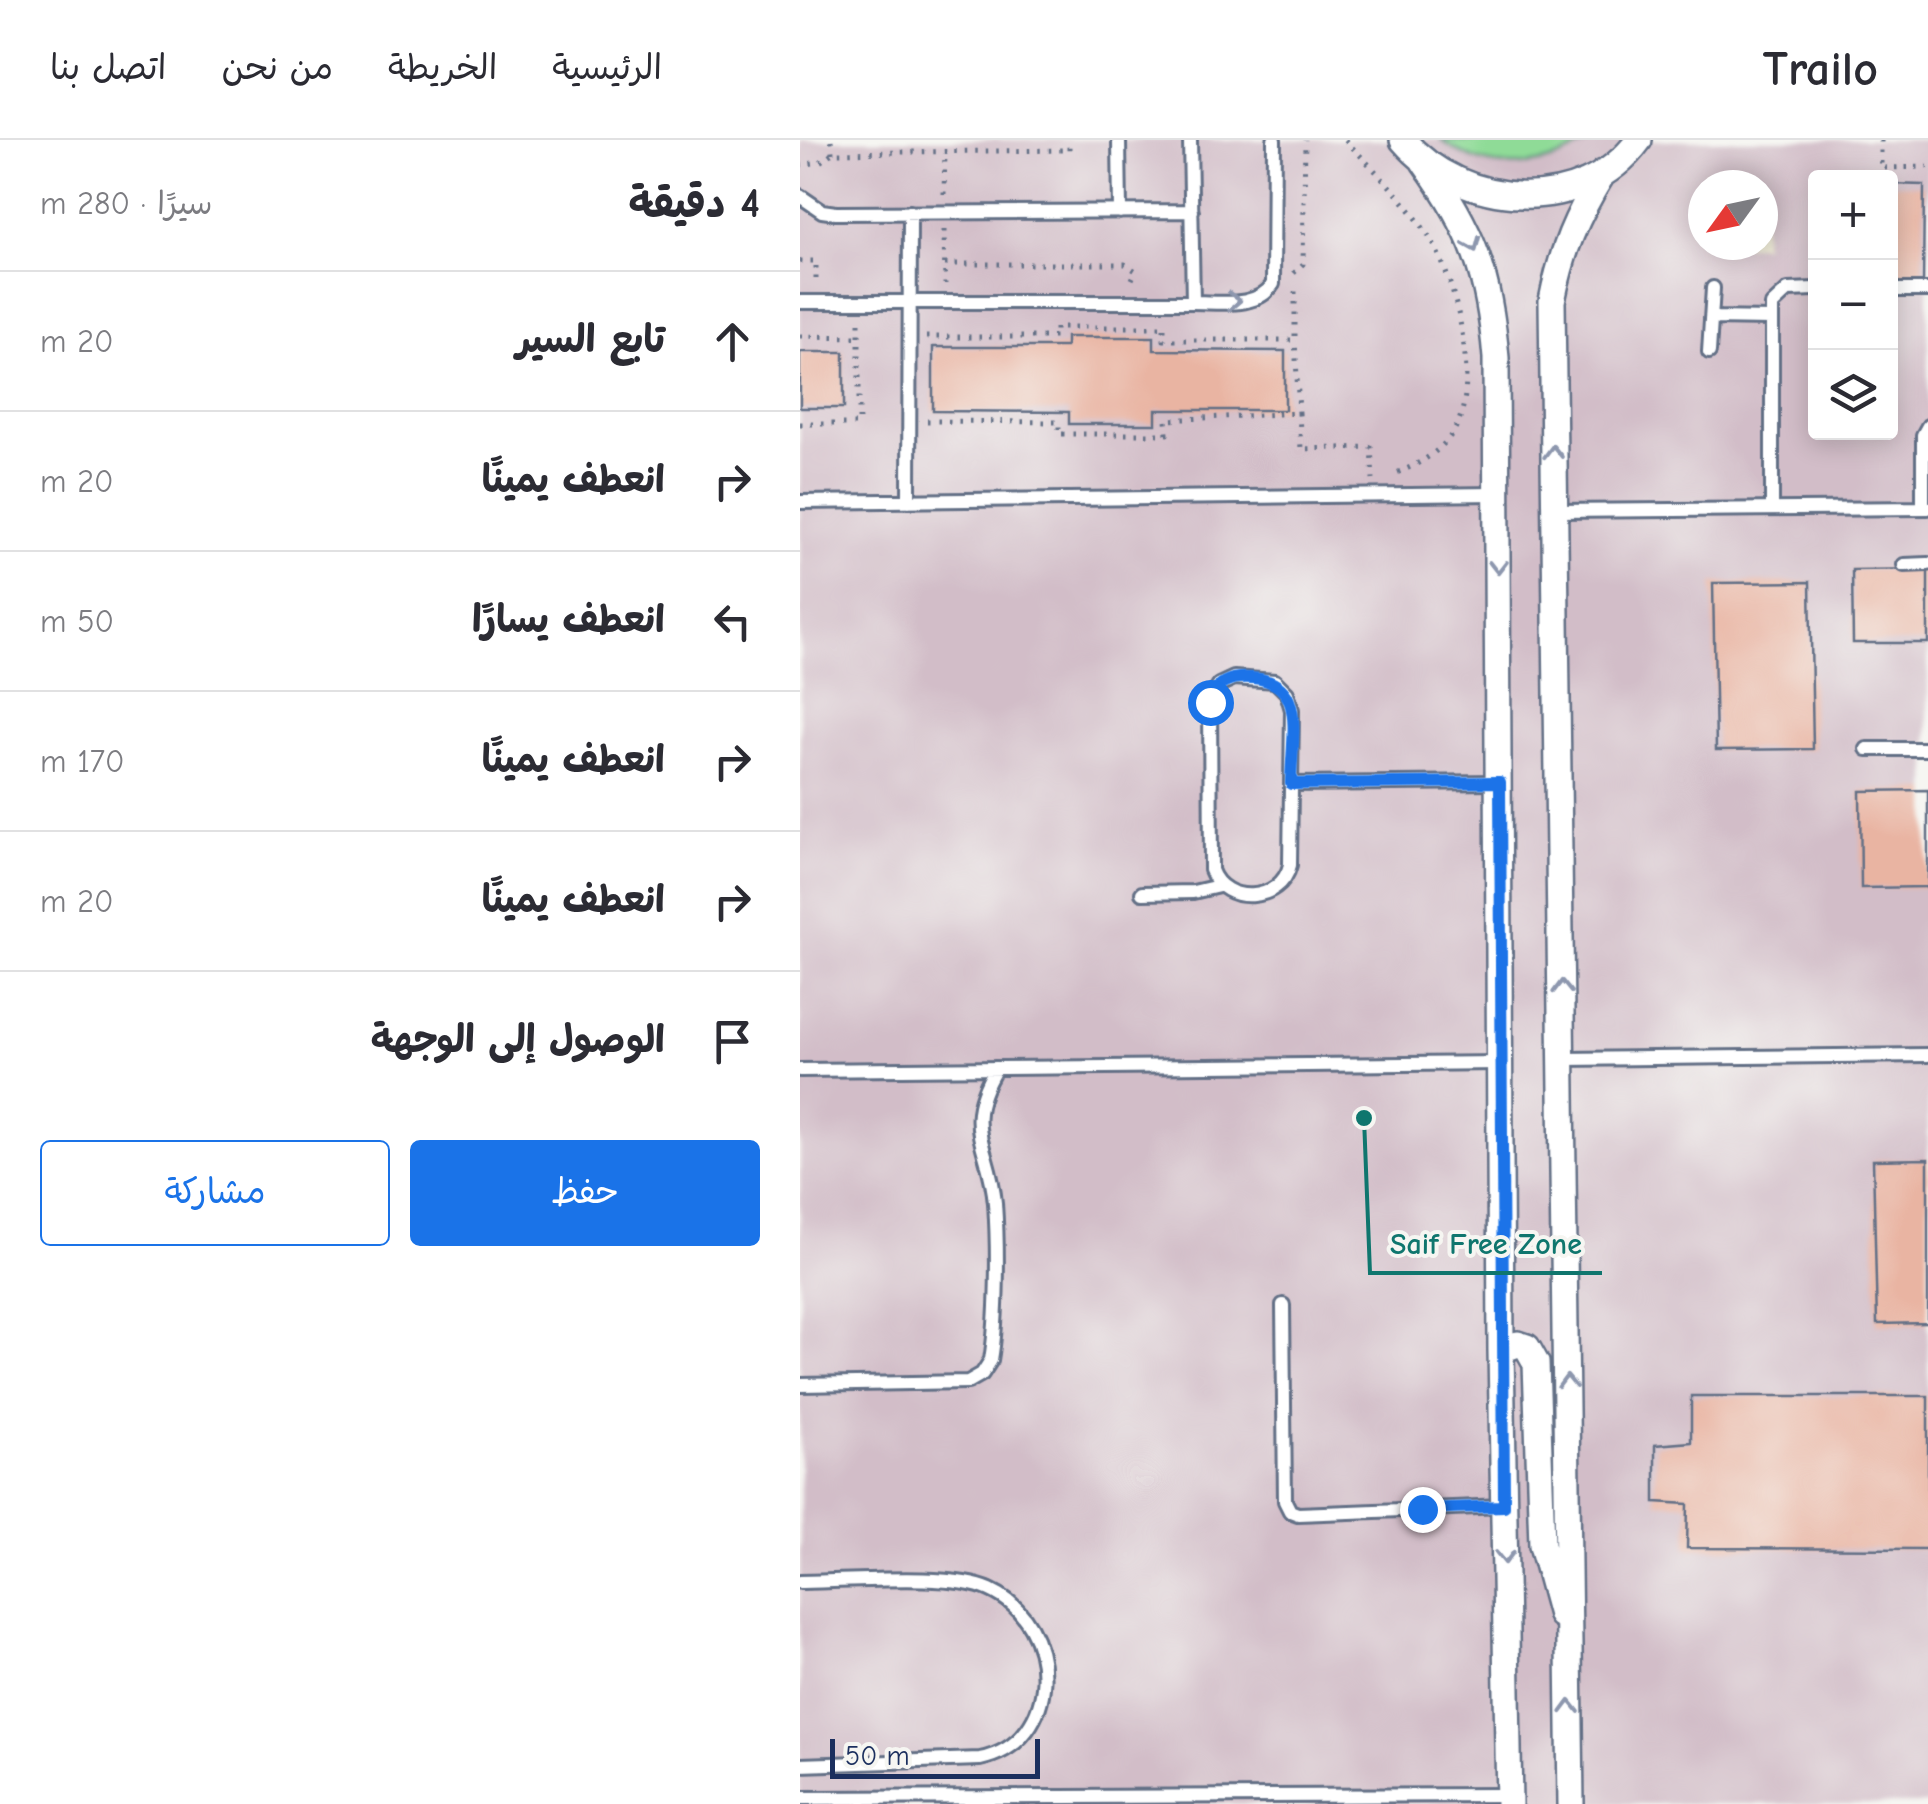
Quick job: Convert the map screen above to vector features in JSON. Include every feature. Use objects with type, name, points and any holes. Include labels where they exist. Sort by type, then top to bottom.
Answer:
[{"type":"street","points":[[1403,140],[1424,162],[1463,221],[1478,253],[1492,304],[1496,358],[1501,1350],[1509,1800]]},
{"type":"street","points":[[1424,162],[1456,182],[1493,194],[1532,196],[1569,189],[1603,173],[1638,142]]},
{"type":"street","points":[[1572,1804],[1552,301],[1561,255],[1579,212],[1603,173]]},
{"type":"street","points":[[1501,1350],[1518,1344],[1527,1347],[1536,1363],[1542,1545],[1556,1602],[1569,1634]]},
{"type":"lane","points":[[1120,140],[1120,212]]},
{"type":"lane","points":[[1190,140],[1193,302]]},
{"type":"lane","points":[[800,302],[1193,302],[1259,298],[1273,284],[1274,140]]},
{"type":"lane","points":[[800,196],[822,211],[1192,212]]},
{"type":"lane","points":[[908,501],[910,212]]},
{"type":"lane","points":[[1709,352],[1713,288]]},
{"type":"lane","points":[[1772,508],[1772,305],[1788,290],[1808,289]]},
{"type":"lane","points":[[1898,290],[1928,290]]},
{"type":"lane","points":[[1711,318],[1771,319]]},
{"type":"lane","points":[[1554,511],[1925,508],[1923,435],[1928,426]]},
{"type":"lane","points":[[800,502],[1497,494]]},
{"type":"lane","points":[[1904,565],[1928,564]]},
{"type":"lane","points":[[1234,678],[1267,678],[1287,693],[1292,710],[1291,784],[1290,866],[1285,879],[1264,894],[1233,894],[1219,886],[1211,870],[1210,710],[1219,685],[1234,678]]},
{"type":"lane","points":[[1867,749],[1928,749]]},
{"type":"lane","points":[[1291,784],[1500,782]]},
{"type":"lane","points":[[1142,893],[1193,892],[1219,886]]},
{"type":"lane","points":[[1563,1058],[1928,1055]]},
{"type":"lane","points":[[800,1070],[1501,1063]]},
{"type":"lane","points":[[800,1385],[968,1382],[982,1374],[991,1360],[995,1206],[977,1124],[979,1104],[996,1068]]},
{"type":"lane","points":[[1283,1305],[1285,1501],[1290,1511],[1298,1514],[1504,1506]]},
{"type":"lane","points":[[800,1582],[959,1581],[993,1591],[1008,1600],[1031,1627],[1039,1643],[1044,1678],[1042,1697],[1027,1730],[999,1755],[980,1759],[800,1765]]},
{"type":"lane","points":[[800,1798],[1509,1800]]},
{"type":"path","points":[[832,140],[832,154]]},
{"type":"path","points":[[800,165],[820,162],[832,154],[1069,150],[1069,140]]},
{"type":"path","points":[[1346,140],[1413,212],[1434,244],[1454,298],[1466,364],[1457,426],[1443,445],[1400,472],[1373,473]]},
{"type":"path","points":[[1881,140],[1881,168],[1928,167]]},
{"type":"path","points":[[945,152],[946,338]]},
{"type":"path","points":[[945,264],[1124,264],[1136,271],[1129,284],[1143,284]]},
{"type":"path","points":[[923,354],[923,337],[1056,337],[1056,327],[1164,328]]},
{"type":"path","points":[[800,336],[859,336],[859,424],[800,424]]},
{"type":"path","points":[[1295,340],[1302,449],[1371,447],[1375,497]]},
{"type":"path","points":[[923,421],[1059,422],[1060,434],[1166,434],[1166,420],[1300,414]]},
{"type":"shaded area","points":[[800,140],[1928,140],[1928,1804],[800,1804]]},
{"type":"green space","points":[[1441,140],[1592,140],[1555,159],[1516,166],[1478,160]]},
{"type":"building","points":[[1898,184],[1924,185],[1923,285],[1898,285]]},
{"type":"building","points":[[1066,337],[1154,337],[1154,350],[1285,351],[1285,410],[1156,410],[1156,424],[1069,424],[1069,412],[933,411],[933,347],[1066,347]]},
{"type":"building","points":[[800,352],[844,352],[844,408],[800,408]]},
{"type":"building","points":[[1928,569],[1928,643],[1853,643],[1852,570]]},
{"type":"building","points":[[1810,582],[1813,749],[1716,750],[1713,583]]},
{"type":"building","points":[[1928,790],[1928,887],[1861,888],[1860,791]]},
{"type":"building","points":[[1928,1159],[1928,1323],[1877,1324],[1873,1160]]},
{"type":"building","points":[[1691,1396],[1928,1396],[1928,1549],[1687,1548],[1688,1504],[1655,1502],[1655,1445],[1691,1442]]},
{"type":"place","name":"Saif Free Zone","points":[[1364,1118]]},
{"type":"route","points":[[1210,702],[1219,685],[1234,678],[1267,678],[1282,686],[1292,710],[1291,784],[1500,782],[1504,1506],[1422,1509]]}]
